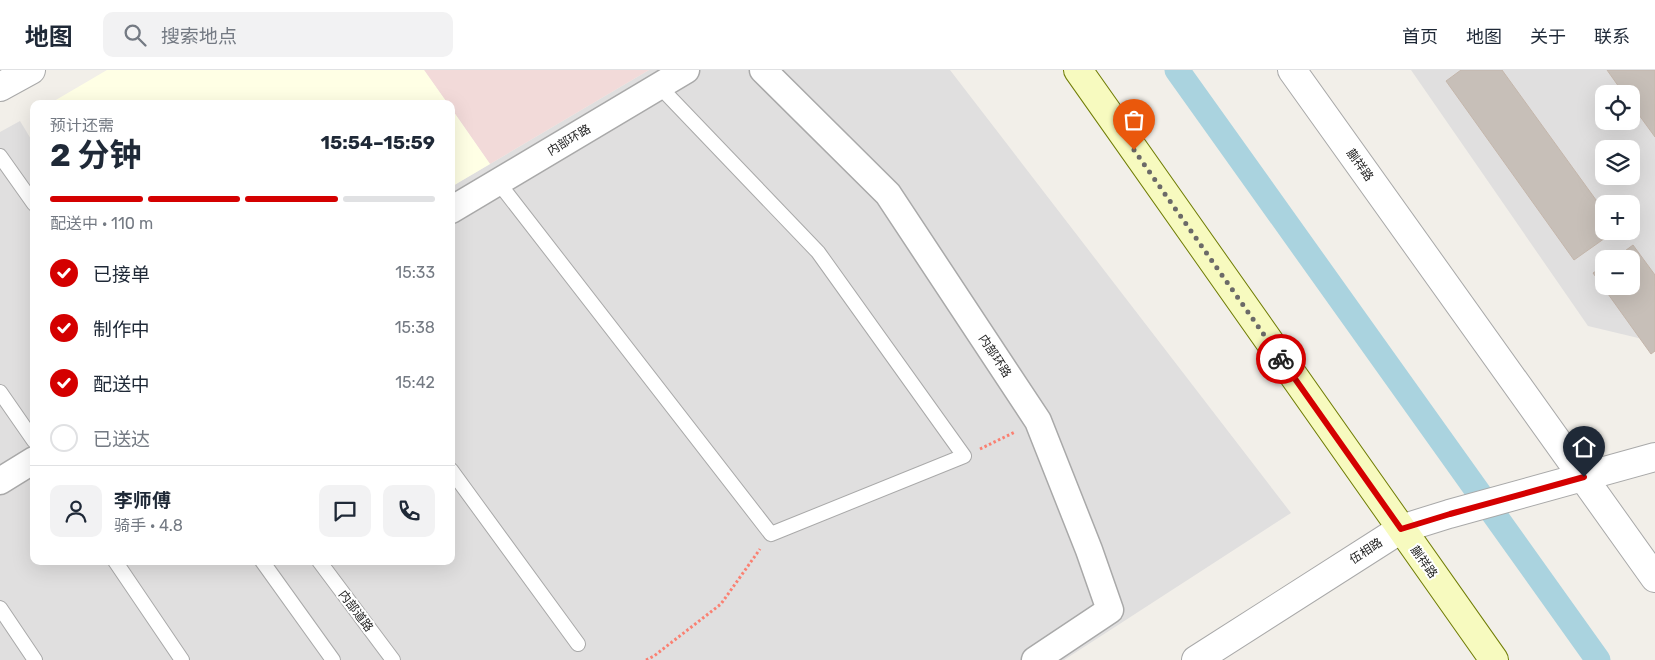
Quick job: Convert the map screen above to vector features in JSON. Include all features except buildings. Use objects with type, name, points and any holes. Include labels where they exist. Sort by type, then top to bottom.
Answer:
[{"type":"main road","name":"蒯祥路","points":[[1078,70],[1494,660]]},
{"type":"street","points":[[0,88],[31,70]]},
{"type":"street","name":"内部环路","points":[[455,208],[686,70]]},
{"type":"street","name":"内部环路","points":[[763,70],[888,194],[1038,421],[1089,550],[1110,610],[1035,660]]},
{"type":"street","name":"蒯祥路","points":[[1292,70],[1655,578]]},
{"type":"street","name":"伍相路","points":[[1196,660],[1401,529],[1655,457]]},
{"type":"street","points":[[0,481],[30,462]]},
{"type":"lane","points":[[498,182],[771,534],[964,456],[818,252],[659,86]]},
{"type":"lane","points":[[0,156],[30,198]]},
{"type":"lane","points":[[0,392],[30,435]]},
{"type":"lane","points":[[455,475],[578,644]]},
{"type":"lane","points":[[118,565],[182,660]]},
{"type":"lane","points":[[265,565],[333,660]]},
{"type":"lane","name":"内部道路","points":[[322,565],[393,660]]},
{"type":"lane","points":[[0,608],[35,660]]},
{"type":"shaded area","points":[[107,70],[424,70],[445,100],[56,100]]},
{"type":"shaded area","points":[[424,70],[649,70],[490,164],[455,114],[455,100],[445,100]]},
{"type":"shaded area","points":[[649,70],[950,70],[1291,513],[1064,660],[0,660],[0,132],[20,121],[30,137],[30,565],[455,565],[455,185]]},
{"type":"shaded area","points":[[1411,70],[1655,70],[1655,342],[1588,326]]},
{"type":"shaded area","points":[[455,114],[490,164],[455,185]]},
{"type":"waterway","points":[[1177,70],[1598,660]]},
{"type":"way so far","points":[[1134,150],[1281,359]]},
{"type":"route","points":[[1281,359],[1401,529],[1584,477]]}]
